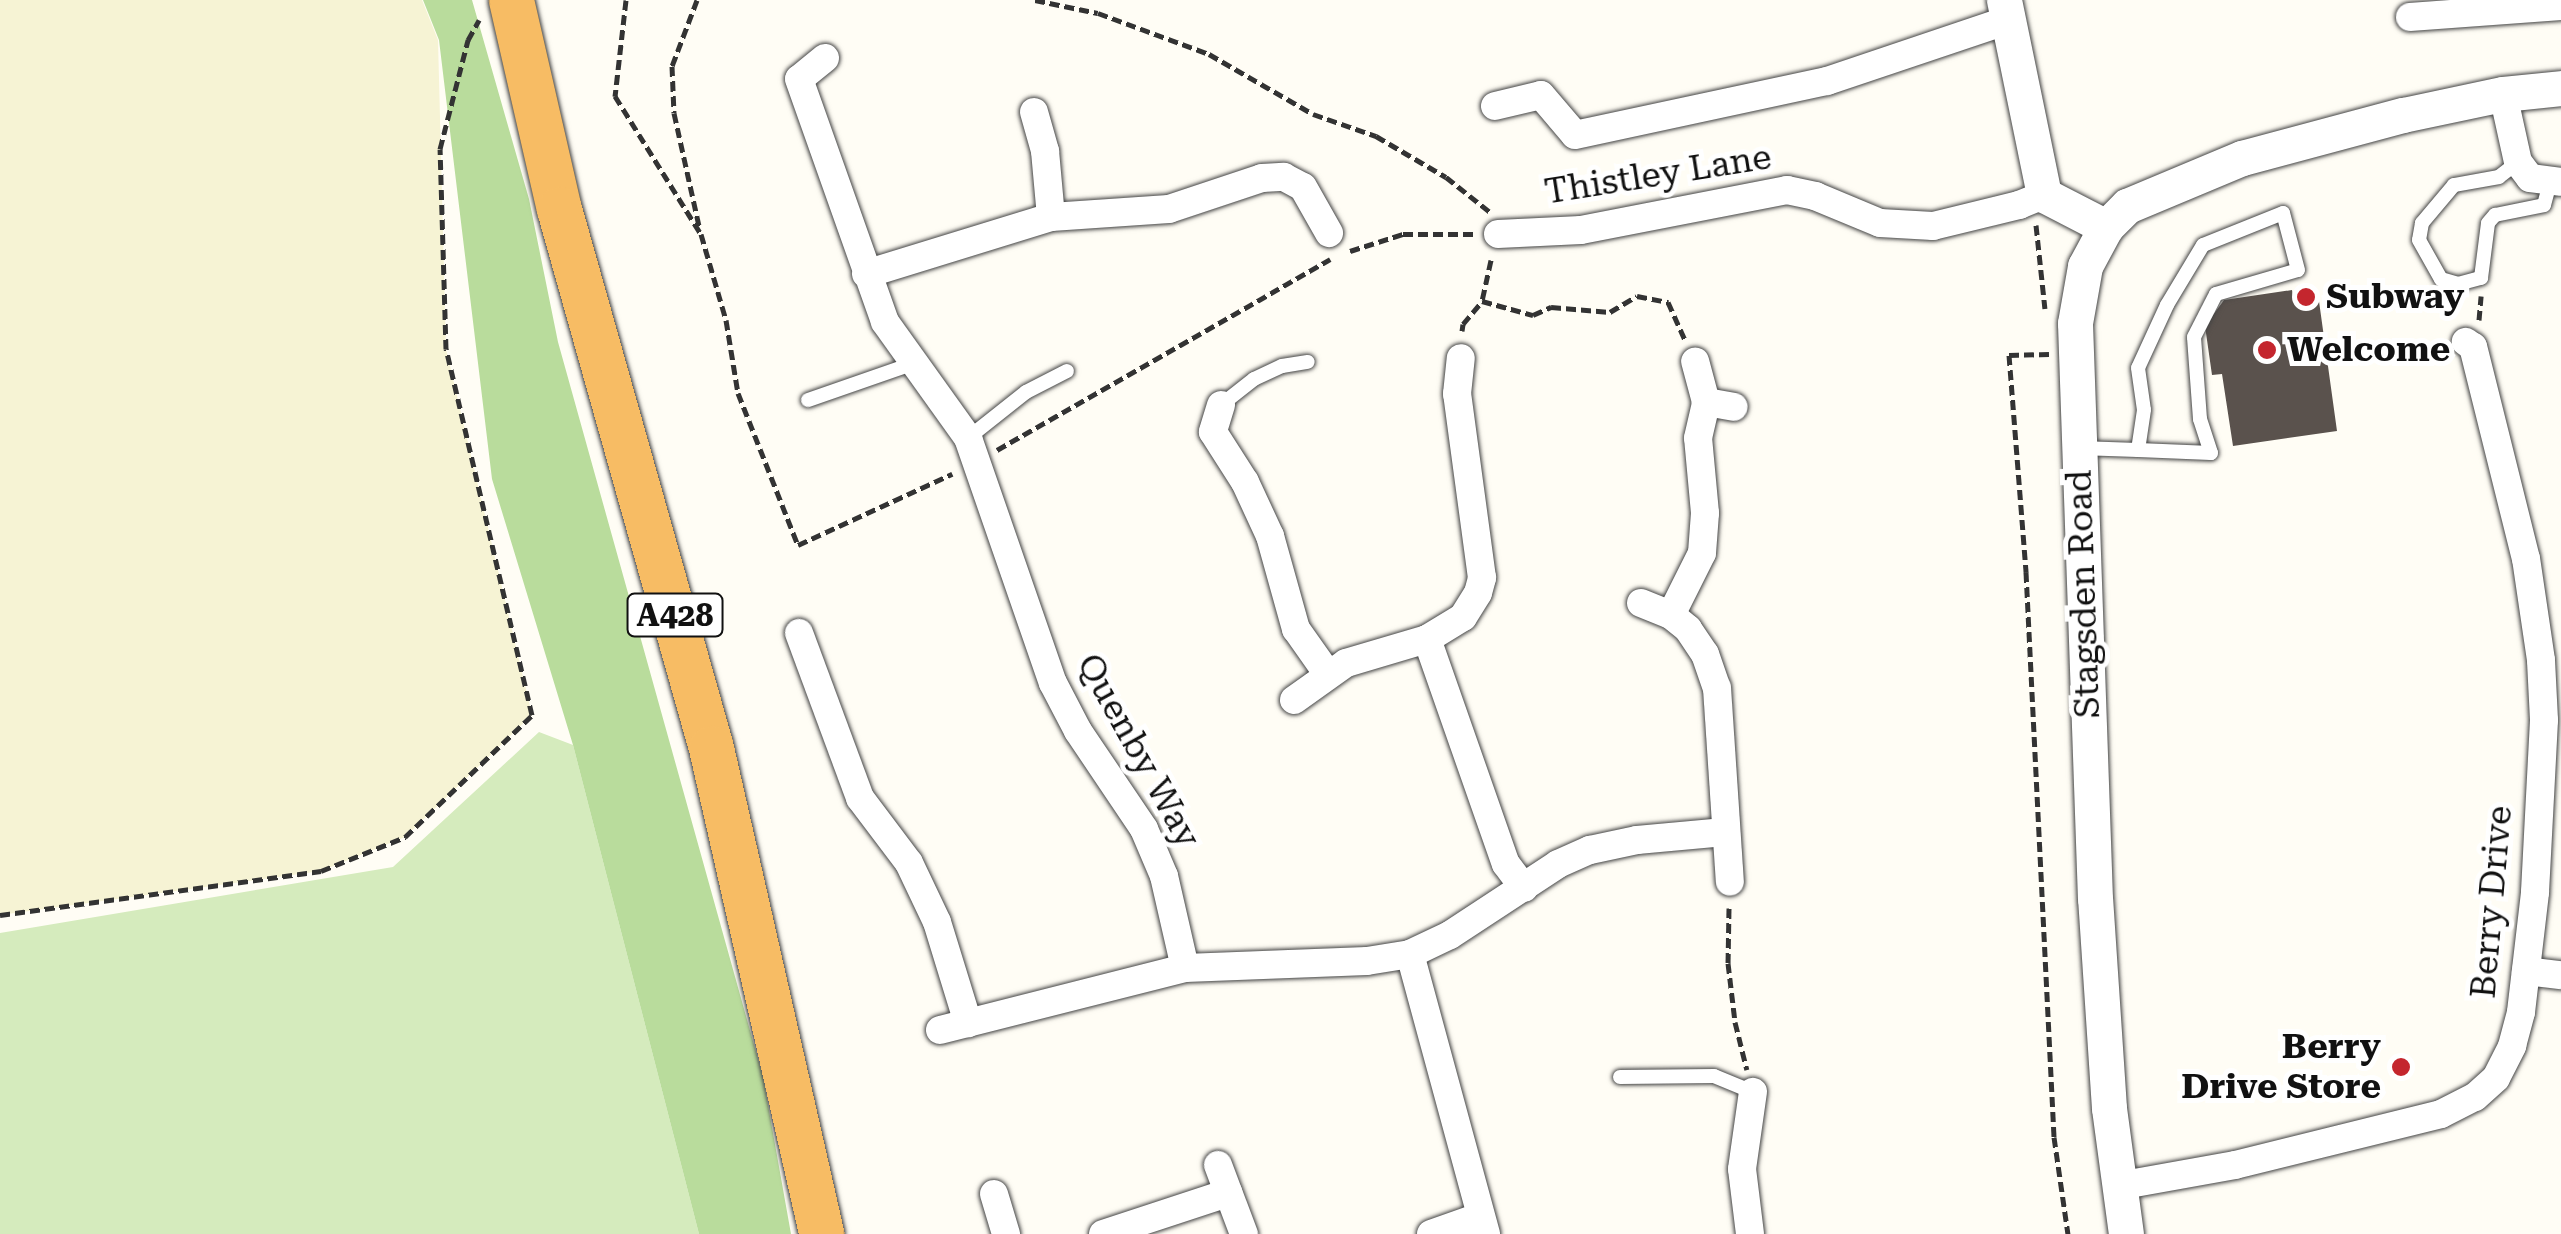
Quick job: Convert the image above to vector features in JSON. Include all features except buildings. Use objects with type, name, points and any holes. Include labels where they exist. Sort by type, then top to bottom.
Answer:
[{"type":"highway","name":"A428","points":[[497,7],[559,208],[710,748],[821,1234]]},
{"type":"street","points":[[2410,17],[2561,6]]},
{"type":"street","points":[[1495,106],[1540,95],[1575,135],[1827,80],[2006,10],[2044,195],[2106,227],[2127,206],[2242,158],[2403,115],[2504,94],[2561,88]]},
{"type":"street","name":"Quenby Way","points":[[825,58],[799,78],[866,274],[885,322],[973,450],[1053,683],[1078,732],[1144,828],[1164,876],[1184,968]]},
{"type":"street","points":[[2504,94],[2518,162],[2530,178],[2555,182]]},
{"type":"street","points":[[1034,112],[1046,150],[1051,216]]},
{"type":"street","points":[[866,274],[1051,216],[1170,209],[1262,178],[1284,177],[1304,187],[1333,244]]},
{"type":"street","name":"Thistley Lane","points":[[1498,234],[1581,230],[1786,190],[1815,196],[1880,223],[1933,226],[2020,205],[2044,195]]},
{"type":"street","name":"Stagsden Road","points":[[2106,227],[2085,266],[2075,322],[2097,954],[2118,1186],[2126,1234]]},
{"type":"street","name":"Berry Drive","points":[[2118,1186],[2235,1165],[2422,1119],[2476,1096],[2496,1078],[2512,1046],[2535,892],[2544,720],[2541,660],[2526,559],[2470,345]]},
{"type":"street","points":[[1294,700],[1346,663],[1427,639],[1463,617],[1482,578],[1457,394],[1461,358]]},
{"type":"street","points":[[1672,615],[1702,553],[1705,512],[1698,438],[1720,404],[1695,361]]},
{"type":"street","points":[[1221,405],[1212,432],[1264,522],[1296,629],[1327,673]]},
{"type":"street","points":[[1641,604],[1672,615],[1705,654],[1717,688],[1730,882]]},
{"type":"street","points":[[800,633],[860,798],[909,863],[936,922],[968,1023]]},
{"type":"street","points":[[1427,639],[1506,864],[1524,888]]},
{"type":"street","points":[[940,1030],[1184,968],[1367,961],[1410,954],[1450,935],[1558,864],[1590,850],[1637,840],[1725,832]]},
{"type":"street","points":[[1410,954],[1483,1226],[1431,1234]]},
{"type":"street","points":[[2526,971],[2561,975]]},
{"type":"street","points":[[1750,1234],[1742,1169],[1753,1092]]},
{"type":"street","points":[[1218,1164],[1244,1234]]},
{"type":"street","points":[[1102,1234],[1228,1193]]},
{"type":"street","points":[[994,1194],[1006,1234]]},
{"type":"lane","points":[[2518,162],[2500,178],[2454,185],[2422,223],[2419,240],[2441,279],[2458,284],[2481,278],[2488,223],[2495,215],[2544,205],[2555,182]]},
{"type":"lane","points":[[2078,448],[2211,453],[2200,419],[2194,337],[2216,294],[2298,270],[2283,213],[2202,245],[2167,305],[2138,368],[2144,410],[2138,450]]},
{"type":"lane","points":[[1221,405],[1254,380],[1282,366],[1308,362]]},
{"type":"lane","points":[[808,400],[912,364]]},
{"type":"lane","points":[[973,450],[1026,392],[1067,371]]},
{"type":"lane","points":[[1620,1076],[1714,1076],[1753,1092]]},
{"type":"path","points":[[626,0],[615,96],[701,234]]},
{"type":"path","points":[[698,0],[672,66],[674,113],[701,234],[726,320],[738,393],[798,545],[973,450],[1333,244],[1403,234],[1498,234]]},
{"type":"path","points":[[1035,0],[1098,13],[1209,54],[1313,114],[1376,136],[1446,177],[1494,216],[1498,234],[1482,301],[1463,324],[1461,358]]},
{"type":"path","points":[[0,915],[322,871],[405,837],[532,715],[446,348],[440,150],[468,40],[497,7]]},
{"type":"path","points":[[2044,195],[2034,216],[2046,314]]},
{"type":"path","points":[[2470,345],[2481,314],[2481,278]]},
{"type":"path","points":[[1482,301],[1533,314],[1551,307],[1610,312],[1638,296],[1668,302],[1695,361]]},
{"type":"path","points":[[2050,354],[2008,355],[2046,919],[2054,1136],[2068,1234]]},
{"type":"path","points":[[1730,882],[1728,963],[1735,1022],[1753,1092]]},
{"type":"shaded area","points":[[0,0],[422,0],[438,40],[446,349],[532,715],[405,837],[321,871],[0,915]]},
{"type":"green space","points":[[423,0],[472,0],[529,199],[558,342],[763,1077],[791,1234],[699,1234],[573,745],[492,479],[439,40]]},
{"type":"green space","points":[[539,732],[573,745],[699,1234],[0,1234],[0,933],[393,867]]},
{"type":"place","name":"Subway","points":[[2306,297]]},
{"type":"place","name":"Welcome","points":[[2267,350]]},
{"type":"place","name":"Berry Drive Store","points":[[2401,1067]]}]
